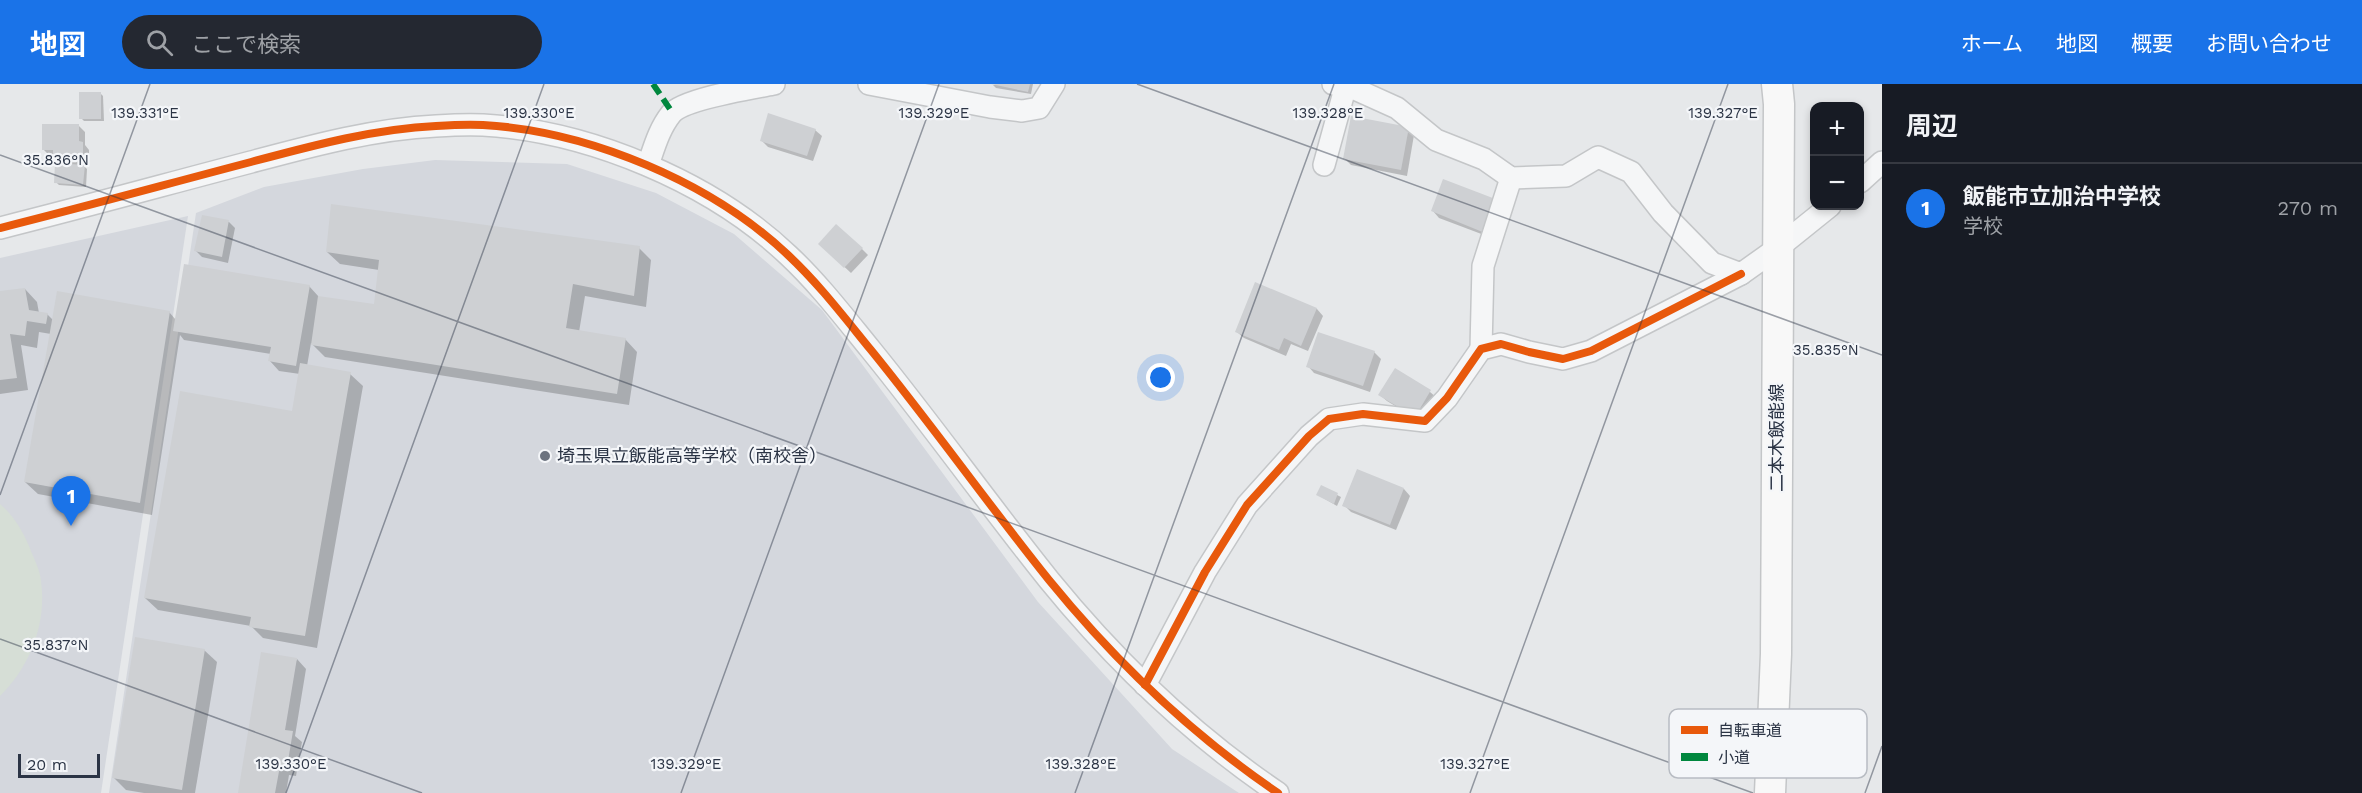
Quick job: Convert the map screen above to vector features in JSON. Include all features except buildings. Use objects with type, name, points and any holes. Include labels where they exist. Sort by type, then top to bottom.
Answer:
[{"type":"main road","name":"二本木飯能線","points":[[1774,709],[1779,247],[1777,84]]},
{"type":"main road","name":"二本木飯能線","points":[[1770,793],[1771,778]]},
{"type":"street","points":[[648,165],[660,130],[672,112],[686,104],[774,84]]},
{"type":"street","points":[[869,84],[1022,111],[1040,108],[1054,84]]},
{"type":"street","points":[[1324,165],[1340,84],[1397,108],[1436,140],[1484,159],[1511,178],[1566,176],[1598,157],[1631,172],[1663,213],[1712,263],[1741,274]]},
{"type":"street","points":[[0,228],[320,144],[430,126],[483,125],[544,134],[586,144],[648,165],[700,190],[786,252],[817,284],[900,385],[1050,581],[1097,636],[1196,732],[1242,769],[1278,793]]},
{"type":"street","points":[[1864,178],[1882,162]]},
{"type":"street","points":[[1145,685],[1205,572],[1247,505],[1309,436],[1329,419],[1362,414],[1425,421],[1447,398],[1481,349],[1483,266],[1511,178]]},
{"type":"street","points":[[1481,349],[1501,344],[1563,359],[1592,351],[1741,274],[1825,210]]},
{"type":"shaded area","name":"埼玉県立飯能高等学校（南校舎）","points":[[435,160],[567,164],[656,193],[734,234],[822,310],[1038,602],[1172,749],[1239,793],[109,793],[196,213],[264,187],[363,169]]},
{"type":"shaded area","points":[[188,216],[101,793],[0,793],[0,258]]},
{"type":"shaded area","points":[[0,504],[13,518],[26,540],[39,572],[42,597],[39,628],[28,658],[20,672],[0,696]]},
{"type":"marked path","points":[[653,84],[672,112]]},
{"type":"cycle path","points":[[0,228],[319,144],[366,134],[412,128],[483,125],[523,129],[565,138],[646,165],[686,183],[723,205],[788,255],[831,301],[871,350],[1049,580],[1100,639],[1185,721],[1278,793]]},
{"type":"cycle path","points":[[1145,685],[1205,572],[1247,505],[1309,436],[1329,419],[1363,414],[1425,421],[1447,398],[1481,349],[1501,344],[1563,359],[1591,351],[1741,274]]},
{"type":"place","name":"埼玉県立飯能高等学校（南校舎）","points":[[545,456]]},
{"type":"place","name":"飯能市立加治中学校","points":[[71,526]]}]
